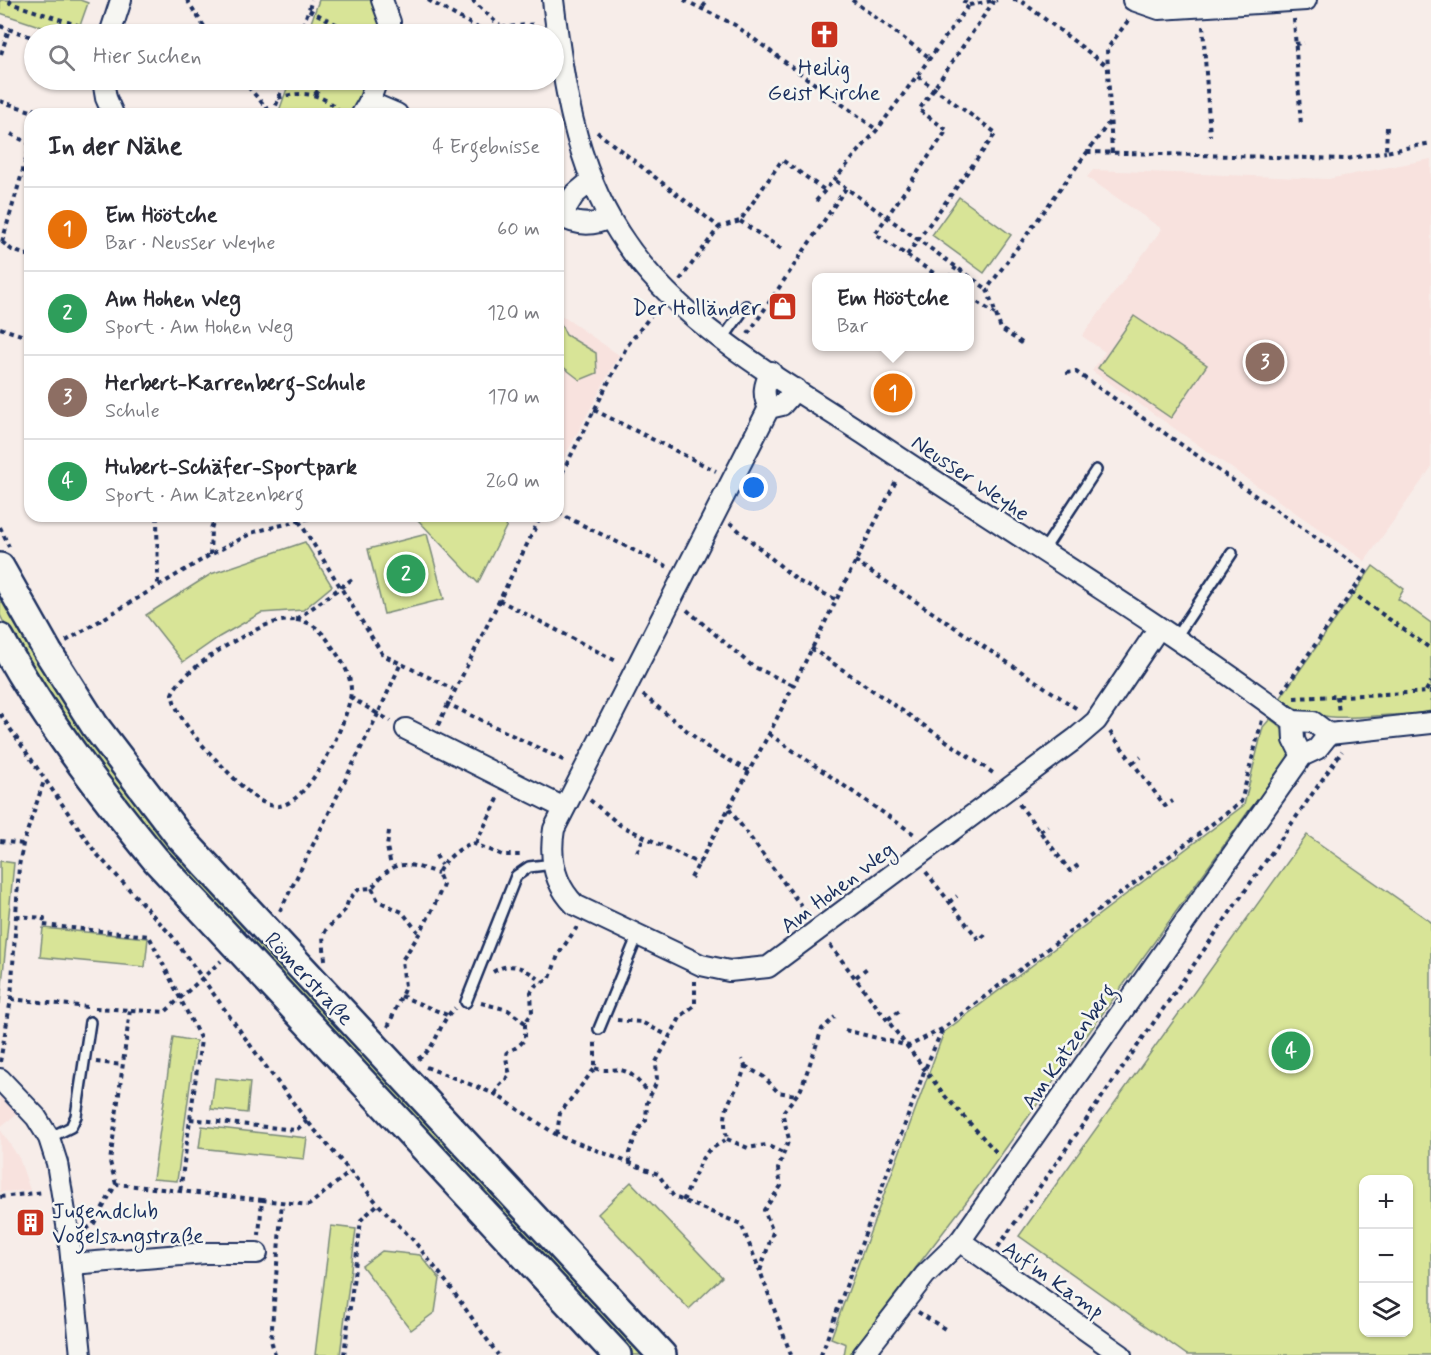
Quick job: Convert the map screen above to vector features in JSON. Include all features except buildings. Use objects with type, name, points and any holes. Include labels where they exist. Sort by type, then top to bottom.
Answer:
[{"type":"main road","name":"Römerstraße","points":[[0,567],[48,652],[95,726],[179,836],[662,1355]]},
{"type":"main road","name":"Römerstraße","points":[[0,638],[64,740],[156,860],[618,1355]]},
{"type":"street","points":[[113,24],[121,0]]},
{"type":"street","points":[[382,0],[390,24]]},
{"type":"street","name":"Neusser Weyhe","points":[[553,0],[556,23]]},
{"type":"street","points":[[1137,2],[1159,9],[1306,0]]},
{"type":"street","name":"Neusser Weyhe","points":[[564,87],[592,180],[609,218],[641,265],[668,296],[730,345],[905,462],[1166,634],[1276,700],[1293,721],[1313,722],[1335,733]]},
{"type":"street","points":[[105,90],[110,108]]},
{"type":"street","points":[[366,108],[373,90]]},
{"type":"street","points":[[564,210],[574,195],[592,180]]},
{"type":"street","points":[[564,219],[589,224],[609,218]]},
{"type":"street","points":[[552,855],[554,829],[564,808],[769,408],[764,394],[764,384],[771,372]]},
{"type":"street","points":[[769,408],[782,405],[796,389]]},
{"type":"street","name":"Am Hohen Weg","points":[[552,855],[555,875],[567,897],[584,910],[637,937],[701,965],[729,971],[768,967],[1009,790],[1096,721],[1166,634]]},
{"type":"street","points":[[1293,721],[1294,740],[1302,756]]},
{"type":"street","points":[[1335,733],[1431,723]]},
{"type":"street","points":[[406,729],[564,808]]},
{"type":"street","name":"Am Katzenberg","points":[[863,1355],[925,1275],[960,1241],[1302,756],[1317,749],[1335,733]]},
{"type":"street","points":[[0,1079],[36,1117],[50,1138],[63,1190],[81,1355]]},
{"type":"street","name":"Auf'm Kamp","points":[[960,1241],[1121,1355]]},
{"type":"street","points":[[72,1264],[205,1253],[257,1253]]},
{"type":"lane","points":[[730,345],[746,306]]},
{"type":"lane","name":"Neusser Weyhe","points":[[1042,552],[1096,470]]},
{"type":"lane","points":[[1166,634],[1232,553]]},
{"type":"lane","points":[[470,1001],[516,876],[552,855]]},
{"type":"lane","points":[[599,1029],[637,937]]},
{"type":"lane","points":[[50,1138],[71,1127],[76,1116],[90,1023]]},
{"type":"path","points":[[11,0],[10,3],[74,24]]},
{"type":"path","points":[[187,0],[203,24]]},
{"type":"path","points":[[304,24],[312,0]]},
{"type":"path","points":[[428,0],[471,24]]},
{"type":"path","points":[[472,0],[498,24]]},
{"type":"path","points":[[684,0],[735,25],[877,130]]},
{"type":"path","points":[[703,8],[708,0]]},
{"type":"path","points":[[852,0],[930,58]]},
{"type":"path","points":[[962,0],[969,5]]},
{"type":"path","points":[[816,201],[836,181],[877,130],[969,5],[995,0]]},
{"type":"path","points":[[934,273],[875,234],[947,130],[919,110],[995,0]]},
{"type":"path","points":[[1013,0],[1021,1],[1108,66]]},
{"type":"path","points":[[1293,1],[1301,126]]},
{"type":"path","points":[[1112,153],[1107,49],[1137,2]]},
{"type":"path","points":[[1202,6],[1210,136]]},
{"type":"path","points":[[309,10],[336,24]]},
{"type":"path","points":[[545,24],[556,23]]},
{"type":"path","points":[[0,26],[24,34]]},
{"type":"path","points":[[1,54],[9,29]]},
{"type":"path","points":[[1295,44],[1304,43]]},
{"type":"path","points":[[907,255],[996,133],[917,76]]},
{"type":"path","points":[[251,90],[267,108]]},
{"type":"path","points":[[274,108],[281,90]]},
{"type":"path","points":[[315,94],[318,90]]},
{"type":"path","points":[[278,98],[315,94],[327,99],[335,108]]},
{"type":"path","points":[[0,101],[24,109]]},
{"type":"path","points":[[987,289],[1110,121]]},
{"type":"path","points":[[1386,152],[1387,127]]},
{"type":"path","points":[[597,131],[718,227]]},
{"type":"path","points":[[11,134],[24,142]]},
{"type":"path","points":[[1087,152],[1346,159],[1431,143]]},
{"type":"path","points":[[564,469],[627,346],[668,296],[718,227],[740,221],[782,160],[826,191]]},
{"type":"path","points":[[24,165],[1,241],[12,250],[24,254]]},
{"type":"path","points":[[836,181],[964,273]]},
{"type":"path","points":[[730,345],[846,188]]},
{"type":"path","points":[[740,221],[783,250]]},
{"type":"path","points":[[952,273],[956,267]]},
{"type":"path","points":[[974,280],[987,289],[1001,329],[1023,344]]},
{"type":"path","points":[[974,300],[996,314]]},
{"type":"path","points":[[0,328],[24,336]]},
{"type":"path","points":[[845,1030],[909,1046],[942,1029],[1241,802],[1261,722],[1366,572],[1076,372],[1066,373]]},
{"type":"path","points":[[594,410],[732,480]]},
{"type":"path","points":[[691,878],[769,734],[905,462]]},
{"type":"path","points":[[716,511],[798,581],[835,599]]},
{"type":"path","points":[[564,516],[684,575]]},
{"type":"path","points":[[155,522],[158,586]]},
{"type":"path","points":[[210,555],[210,529],[213,522]]},
{"type":"path","points":[[63,642],[210,555],[254,532],[295,522]]},
{"type":"path","points":[[300,522],[342,586],[383,655],[453,689]]},
{"type":"path","points":[[431,742],[446,703],[537,522]]},
{"type":"path","points":[[855,561],[1108,730],[1165,807],[1173,801]]},
{"type":"path","points":[[296,620],[355,577]]},
{"type":"path","points":[[1351,592],[1431,649]]},
{"type":"path","points":[[672,597],[752,666],[793,685]]},
{"type":"path","points":[[499,600],[632,676],[712,751],[749,771]]},
{"type":"path","points":[[296,620],[314,625],[328,640],[350,678],[350,697],[347,712],[334,741],[310,782],[295,800],[280,806],[263,802],[236,780],[185,722],[172,694],[182,679],[256,629],[281,621],[296,620]]},
{"type":"path","points":[[811,648],[997,775],[1070,871],[1078,865]]},
{"type":"path","points":[[274,915],[283,908],[401,663]]},
{"type":"path","points":[[1276,700],[1429,692],[1431,682]]},
{"type":"path","points":[[350,697],[406,729]]},
{"type":"path","points":[[446,703],[579,778],[620,825],[700,864]]},
{"type":"path","points":[[0,714],[95,852],[165,928],[308,1121],[378,1204],[414,1241],[498,1355]]},
{"type":"path","points":[[988,1261],[1342,753],[1335,733]]},
{"type":"path","points":[[769,734],[932,846]]},
{"type":"path","points":[[1133,763],[1140,757]]},
{"type":"path","points":[[476,843],[507,780]]},
{"type":"path","points":[[0,1063],[11,999],[19,867],[23,844],[44,781]]},
{"type":"path","points":[[729,809],[945,1096],[1011,1168]]},
{"type":"path","points":[[1040,831],[1048,826]]},
{"type":"path","points":[[388,831],[387,847],[391,866]]},
{"type":"path","points":[[637,852],[644,837]]},
{"type":"path","points":[[0,841],[23,844]]},
{"type":"path","points":[[385,1032],[405,981],[402,960],[411,950],[418,932],[428,923],[443,885],[438,873],[441,865],[466,845],[476,843],[503,855],[552,855]]},
{"type":"path","points":[[436,855],[441,865]]},
{"type":"path","points":[[916,858],[978,940],[986,934]]},
{"type":"path","points":[[322,966],[326,930],[345,910],[353,893],[359,889],[372,888],[391,866],[415,864],[438,873]]},
{"type":"path","points":[[372,888],[378,901],[402,912],[418,932]]},
{"type":"path","points":[[949,902],[957,896]]},
{"type":"path","points":[[495,1094],[499,1086],[510,1075],[504,1060],[506,1054],[525,1039],[525,1023],[532,1012],[531,992],[535,986],[550,978],[558,955],[574,933],[584,910]]},
{"type":"path","points":[[16,916],[44,918],[43,925],[149,936],[201,1040],[180,1192]]},
{"type":"path","points":[[11,999],[165,1012],[225,958]]},
{"type":"path","points":[[630,1163],[629,1153],[638,1130],[646,1120],[646,1110],[657,1081],[656,1062],[681,1016],[694,1005],[695,979],[701,965]]},
{"type":"path","points":[[856,977],[867,968]]},
{"type":"path","points":[[401,996],[447,1015]]},
{"type":"path","points":[[470,1001],[508,1010],[525,1023]]},
{"type":"path","points":[[69,1238],[93,1225],[116,1184],[110,1162],[130,1010]]},
{"type":"path","points":[[888,1019],[900,1011]]},
{"type":"path","points":[[641,1022],[643,1016]]},
{"type":"path","points":[[760,1271],[773,1232],[764,1210],[781,1186],[778,1169],[785,1154],[789,1133],[783,1116],[796,1095],[822,1029],[835,1017]]},
{"type":"path","points":[[557,1135],[560,1113],[595,1068],[595,1041],[599,1029],[608,1020],[641,1022],[671,1037]]},
{"type":"path","points":[[821,1355],[942,1029]]},
{"type":"path","points":[[742,1059],[745,1066],[764,1077],[778,1092],[796,1095]]},
{"type":"path","points":[[84,1060],[122,1065]]},
{"type":"path","points":[[412,1062],[495,1094],[557,1135],[658,1174],[674,1197],[741,1224],[791,1355]]},
{"type":"path","points":[[727,1139],[726,1104],[740,1083],[745,1066]]},
{"type":"path","points":[[595,1068],[603,1072],[618,1069],[627,1071],[641,1088],[651,1093]]},
{"type":"path","points":[[190,1119],[296,1130],[308,1121]]},
{"type":"path","points":[[727,1139],[748,1148],[766,1145],[785,1154]]},
{"type":"path","points":[[683,1201],[708,1151],[727,1139]]},
{"type":"path","points":[[116,1184],[309,1205],[350,1172]]},
{"type":"path","points":[[0,1197],[63,1190]]},
{"type":"path","points":[[257,1253],[262,1200]]},
{"type":"path","points":[[275,1355],[271,1340],[282,1202]]},
{"type":"path","points":[[344,1355],[361,1220],[378,1204]]},
{"type":"path","points":[[904,1302],[945,1329]]},
{"type":"shaded area","points":[[1431,159],[1431,468],[1365,561],[1092,371],[1105,352],[1082,336],[1162,229],[1087,177],[1093,170],[1328,179]]},
{"type":"shaded area","points":[[564,317],[619,355],[564,458]]},
{"type":"shaded area","points":[[0,1092],[18,1113],[0,1127]]},
{"type":"shaded area","points":[[0,1129],[19,1158],[30,1190],[0,1192]]},
{"type":"green space","points":[[0,0],[80,0],[88,3],[81,24],[33,24],[0,13]]},
{"type":"green space","points":[[319,0],[374,0],[382,24],[311,24]]},
{"type":"green space","points":[[286,90],[366,90],[358,108],[280,108]]},
{"type":"green space","points":[[959,197],[1011,235],[984,273],[932,235]]},
{"type":"green space","points":[[1134,316],[1207,365],[1171,418],[1098,368]]},
{"type":"green space","points":[[564,331],[566,335],[596,353],[597,373],[580,380],[564,368]]},
{"type":"green space","points":[[420,522],[508,522],[478,583]]},
{"type":"green space","points":[[427,534],[444,599],[384,614],[368,549]]},
{"type":"green space","points":[[305,542],[332,586],[303,610],[261,613],[219,637],[183,662],[146,615],[211,574]]},
{"type":"green space","points":[[1373,566],[1404,589],[1398,599],[1431,623],[1431,711],[1332,717],[1306,712],[1279,700]]},
{"type":"green space","points":[[0,590],[248,928],[239,936],[109,786],[35,676],[4,623],[0,615]]},
{"type":"green space","points":[[1270,719],[1283,730],[1289,741],[1289,753],[1278,776],[1250,809],[977,1188],[849,1355],[844,1355],[846,1344],[831,1338],[944,1032],[1244,805],[1263,727]]},
{"type":"green space","points":[[1307,835],[1431,922],[1431,1355],[1187,1355],[1019,1236]]},
{"type":"green space","points":[[0,861],[14,863],[0,1004]]},
{"type":"green space","points":[[43,928],[148,938],[145,967],[40,957]]},
{"type":"green space","points":[[257,937],[649,1355],[632,1355],[248,945]]},
{"type":"green space","points":[[173,1037],[196,1041],[177,1181],[153,1179]]},
{"type":"green space","points":[[215,1078],[250,1082],[247,1113],[211,1109]]},
{"type":"green space","points":[[202,1126],[307,1138],[304,1159],[199,1148]]},
{"type":"green space","points":[[631,1182],[722,1277],[689,1309],[598,1214]]},
{"type":"green space","points":[[331,1226],[356,1229],[340,1355],[315,1355]]},
{"type":"green space","points":[[382,1251],[420,1255],[440,1279],[435,1312],[411,1330],[362,1266]]},
{"type":"place","name":"Heilig Geist Kirche","points":[[824,35]]},
{"type":"place","name":"Der Holländer","points":[[782,307]]},
{"type":"place","name":"Herbert-Karrenberg-Schule","points":[[1265,362]]},
{"type":"place","name":"Em Höötche","points":[[893,393]]},
{"type":"place","name":"Am Hohen Weg","points":[[406,574]]},
{"type":"place","name":"Hubert-Schäfer-Sportpark","points":[[1291,1051]]},
{"type":"place","name":"Jugendclub Vogelsangstraße","points":[[31,1223]]}]
